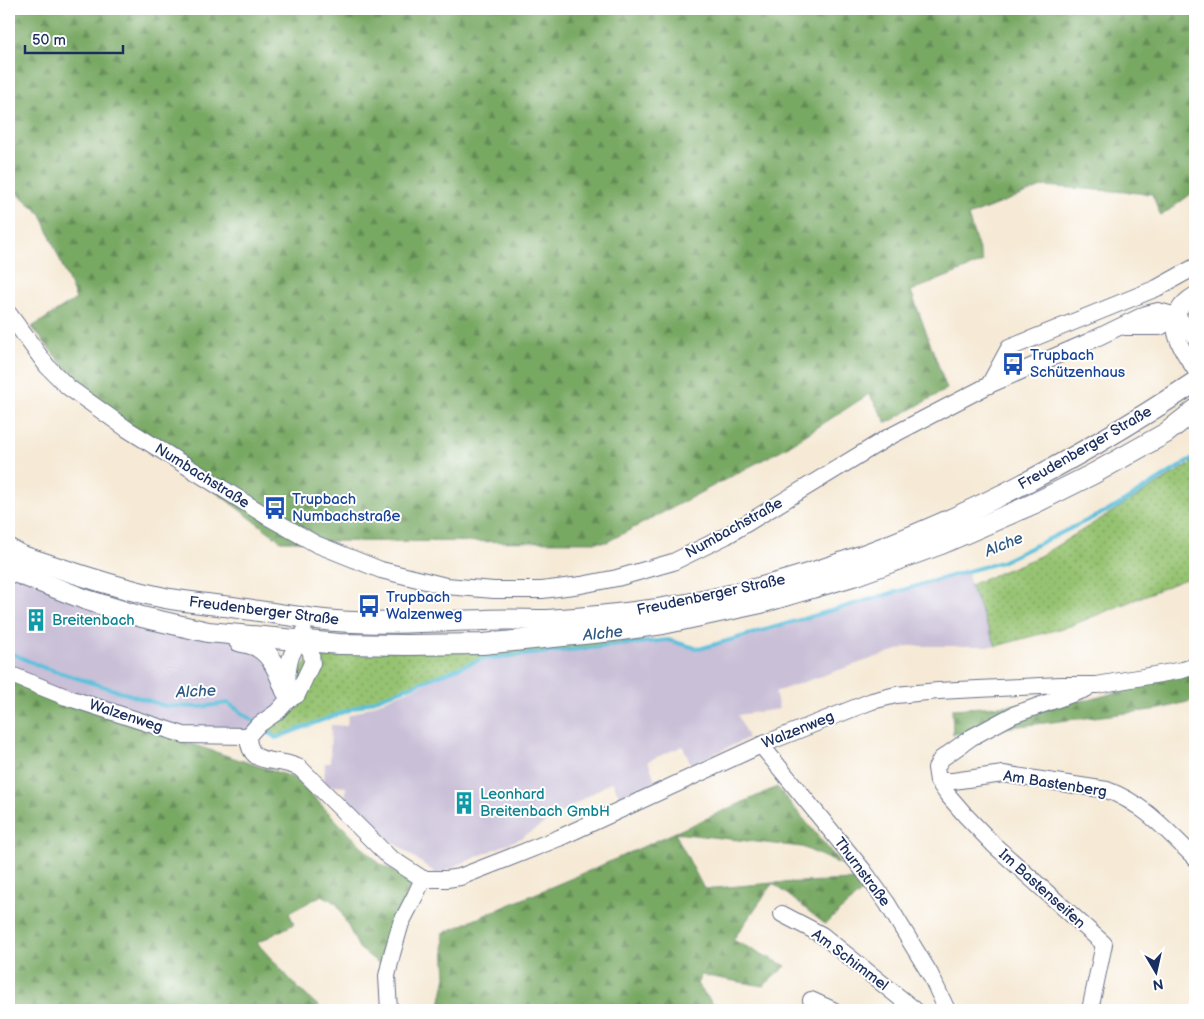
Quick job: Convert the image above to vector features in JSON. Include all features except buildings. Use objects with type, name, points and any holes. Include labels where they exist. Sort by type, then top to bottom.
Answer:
[{"type":"main road","name":"Freudenberger Straße","points":[[9,550],[22,556],[119,587],[167,598],[340,621],[548,620],[612,615],[660,608],[757,588],[847,561],[980,506],[1034,479],[1160,406],[1195,382]]},
{"type":"main road","name":"Freudenberger Straße","points":[[9,570],[87,600],[142,617],[208,632],[339,644],[483,644],[552,638],[663,624],[761,603],[853,576],[989,525],[1093,474],[1166,433],[1195,410]]},
{"type":"main road","points":[[1166,433],[1195,425]]},
{"type":"main road","points":[[208,632],[258,647],[267,654],[274,663],[287,696]]},
{"type":"street","points":[[990,385],[1009,348],[1157,288],[1195,267]]},
{"type":"street","points":[[1195,295],[1180,307],[1175,328],[1177,340],[1195,369]]},
{"type":"street","name":"Numbachstraße","points":[[9,314],[47,366],[68,388],[127,429],[268,517],[316,544],[381,570],[446,586],[494,590],[542,590],[581,585],[617,578],[673,562],[726,536],[887,438],[990,385],[1146,314],[1158,311],[1177,316]]},
{"type":"street","points":[[1177,316],[1193,332]]},
{"type":"street","points":[[305,617],[303,640],[293,651],[287,696],[276,712],[257,726],[248,736],[248,746],[253,754],[264,761],[284,763],[300,768],[389,857],[422,879],[401,923],[392,954],[387,976],[389,1010]]},
{"type":"street","name":"Walzenweg","points":[[422,879],[447,879],[460,876],[515,856],[560,838],[761,745],[872,701],[896,695],[938,690],[1097,685],[1183,670],[1195,666]]},
{"type":"street","name":"Walzenweg","points":[[9,674],[66,697],[184,735],[248,736]]},
{"type":"street","points":[[938,781],[936,768],[941,759],[972,737],[1013,715],[1097,685]]},
{"type":"street","name":"Thurnstraße","points":[[761,745],[888,903],[930,974],[947,1010]]},
{"type":"street","name":"Am Bastenberg","points":[[938,781],[953,781],[1004,774],[1107,790],[1118,794],[1136,805],[1156,820],[1195,858]]},
{"type":"street","name":"Im Bastenseifen","points":[[938,781],[966,816],[994,845],[1104,944],[1090,1010]]},
{"type":"street","name":"Am Schimmel","points":[[782,914],[822,935],[915,1010]]},
{"type":"street","points":[[810,1000],[833,1010]]},
{"type":"shaded area","points":[[9,570],[258,647],[288,700],[248,736],[184,735],[9,676]]},
{"type":"shaded area","points":[[968,571],[970,585],[996,646],[909,646],[775,692],[779,709],[738,715],[748,738],[691,765],[683,746],[648,761],[656,783],[621,800],[612,781],[521,838],[437,874],[345,807],[346,787],[324,785],[325,763],[330,763],[331,725],[347,726],[348,716],[482,659],[668,640],[699,649]]},
{"type":"green space","points":[[9,9],[1195,9],[1195,191],[1161,216],[1152,194],[1044,186],[968,216],[983,262],[911,291],[947,389],[887,423],[869,394],[787,447],[607,542],[281,541],[87,395],[32,327],[76,299],[41,214],[9,186]]},
{"type":"green space","points":[[1195,461],[1195,575],[1070,626],[996,646],[970,585],[1040,556]]},
{"type":"green space","points":[[668,640],[482,659],[276,738],[257,726],[282,707],[311,652],[406,645]]},
{"type":"green space","points":[[1194,670],[1195,700],[1160,709],[953,734],[952,709],[1089,700]]},
{"type":"green space","points":[[9,678],[182,741],[295,778],[377,862],[412,882],[382,966],[359,948],[337,904],[322,895],[289,913],[294,924],[257,943],[299,989],[323,1010],[9,1010]]},
{"type":"green space","points":[[777,787],[842,865],[802,847],[675,833],[704,889],[773,883],[733,940],[786,966],[763,986],[701,975],[697,984],[718,1010],[439,1010],[446,976],[443,933]]},
{"type":"green space","points":[[854,880],[863,891],[825,924],[773,883]]},
{"type":"waterway","name":"Alche","points":[[262,728],[276,738],[482,659],[668,640],[699,649],[1001,562],[1117,506],[1195,457]]},
{"type":"waterway","name":"Alche","points":[[9,652],[42,667],[165,706],[200,707],[228,703],[255,722]]},
{"type":"place","name":"Trupbach Schützenhaus","points":[[1013,364]]},
{"type":"place","name":"Trupbach Numbachstraße","points":[[275,508]]},
{"type":"place","name":"Trupbach Walzenweg","points":[[369,606]]},
{"type":"place","name":"Breitenbach","points":[[36,620]]},
{"type":"place","name":"Leonhard Breitenbach GmbH","points":[[464,803]]}]
